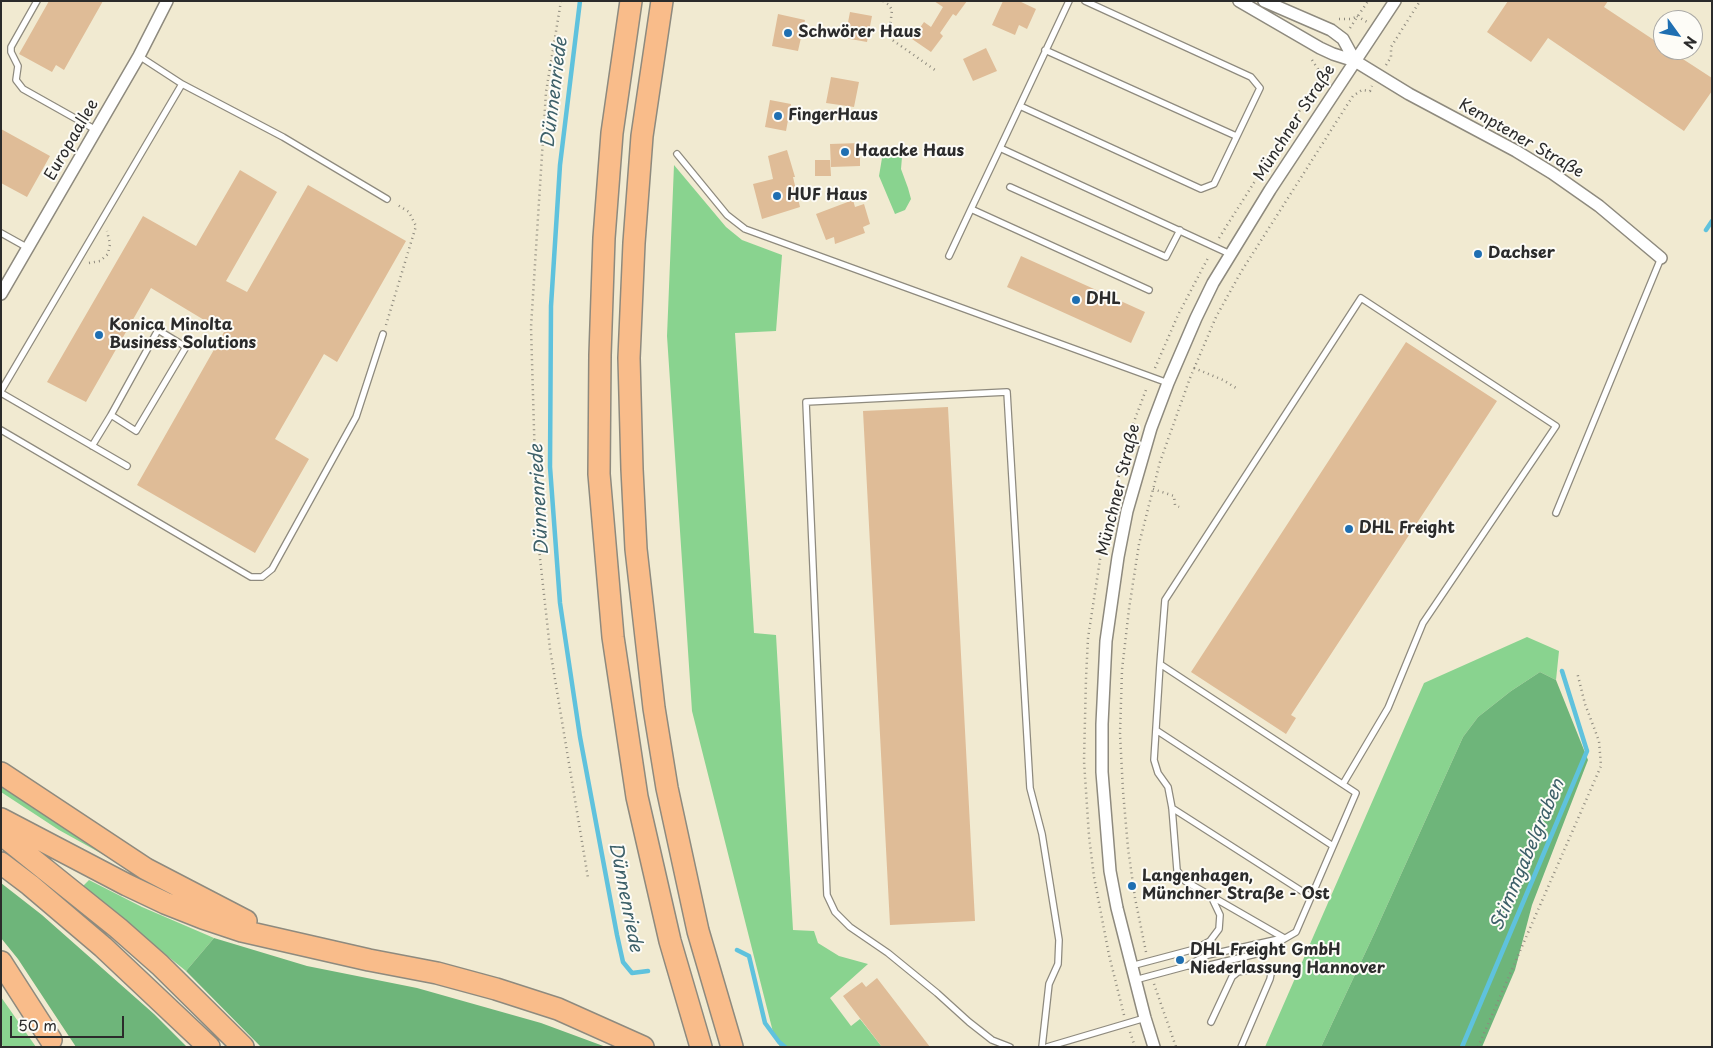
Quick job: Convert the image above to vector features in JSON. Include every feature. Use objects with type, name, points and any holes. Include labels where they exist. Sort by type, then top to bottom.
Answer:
[{"type":"highway","points":[[631,1],[612,133],[605,219],[600,355],[599,474],[614,637],[637,798],[670,940],[701,1047]]},
{"type":"highway","points":[[662,1],[642,136],[634,234],[629,358],[636,549],[654,708],[667,788],[698,931],[732,1047]]},
{"type":"highway","points":[[1,773],[146,869],[238,917],[304,946]]},
{"type":"highway","points":[[1,819],[165,903],[242,931],[304,946],[437,973],[496,989],[558,1009],[643,1047]]},
{"type":"highway","points":[[1,834],[118,928],[238,1042]]},
{"type":"highway","points":[[1,863],[103,947],[209,1047]]},
{"type":"highway","points":[[1,962],[54,1043]]},
{"type":"highway","points":[[1,977],[54,1043]]},
{"type":"street","name":"Europaallee","points":[[1,294],[139,56],[167,1]]},
{"type":"street","name":"Kemptener Straße","points":[[1240,1],[1320,48],[1355,61],[1409,94],[1516,151],[1552,173],[1599,206],[1661,258]]},
{"type":"street","points":[[1264,1],[1331,30],[1343,39],[1355,61]]},
{"type":"street","name":"Münchner Straße","points":[[1154,1047],[1131,966],[1114,890],[1107,838],[1102,772],[1103,684],[1111,597],[1127,511],[1151,428],[1196,318],[1230,254],[1270,190],[1395,1]]},
{"type":"lane","points":[[36,1],[10,47],[18,66],[16,80],[23,89],[96,130]]},
{"type":"lane","points":[[949,256],[1069,1]]},
{"type":"lane","points":[[1020,106],[1201,190],[1214,184],[1260,88],[1251,77],[1085,1]]},
{"type":"lane","points":[[1046,50],[1236,136]]},
{"type":"lane","points":[[139,56],[182,84],[282,137],[387,199]]},
{"type":"lane","points":[[127,466],[1,392],[182,84]]},
{"type":"lane","points":[[1000,148],[1230,254]]},
{"type":"lane","points":[[677,154],[727,215],[745,229],[1168,383]]},
{"type":"lane","points":[[1010,187],[1166,257],[1180,230]]},
{"type":"lane","points":[[971,209],[1150,290]]},
{"type":"lane","points":[[1,233],[28,248]]},
{"type":"lane","points":[[1556,512],[1661,258]]},
{"type":"lane","points":[[1284,938],[1185,881],[1178,870],[1168,787],[1158,773],[1154,760],[1165,600],[1361,298],[1556,426],[1423,623],[1388,708],[1343,784]]},
{"type":"lane","points":[[92,446],[158,330],[186,347],[136,431],[111,415]]},
{"type":"lane","points":[[1,430],[251,577],[262,577],[272,569],[356,417],[384,334]]},
{"type":"lane","points":[[1010,1047],[992,1040],[902,964],[850,927],[835,912],[828,895],[806,402],[1007,392],[1030,788],[1042,834],[1059,940],[1058,964],[1049,984],[1042,1047]]},
{"type":"lane","points":[[1135,980],[1187,966],[1210,964],[1260,954],[1296,932],[1356,793],[1160,664]]},
{"type":"lane","points":[[1156,730],[1333,846]]},
{"type":"lane","points":[[1172,808],[1311,897]]},
{"type":"lane","points":[[1131,966],[1195,949],[1210,941],[1219,928],[1220,915],[1211,896]]},
{"type":"lane","points":[[1187,966],[1208,955],[1284,938]]},
{"type":"lane","points":[[1211,1022],[1232,977],[1238,972],[1256,968],[1268,971],[1270,979],[1241,1047]]},
{"type":"lane","points":[[1047,1047],[1145,1018]]},
{"type":"path","points":[[561,1],[546,92],[531,327],[537,531],[550,649],[588,878]]},
{"type":"path","points":[[883,1],[892,10],[889,35],[891,39],[935,70]]},
{"type":"path","points":[[1357,16],[1368,1]]},
{"type":"path","points":[[1148,961],[1135,898],[1128,848],[1120,734],[1122,670],[1129,609],[1139,544],[1160,462],[1194,368],[1216,317],[1256,247],[1353,96],[1362,90],[1370,90],[1391,57],[1391,47],[1420,1]]},
{"type":"path","points":[[1135,1047],[1118,992],[1105,940],[1088,836],[1084,761],[1086,678],[1088,638],[1101,553],[1120,471],[1135,419],[1151,377],[1178,315],[1215,246],[1317,84],[1320,75],[1312,60]]},
{"type":"path","points":[[384,334],[416,226],[409,212],[387,199]]},
{"type":"path","points":[[75,266],[100,261],[108,254],[110,244],[103,218]]},
{"type":"path","points":[[1194,368],[1236,388]]},
{"type":"path","points":[[1153,489],[1174,496],[1175,505],[1179,508]]},
{"type":"path","points":[[1478,1047],[1601,766],[1599,741],[1585,704],[1577,672]]},
{"type":"path","points":[[1152,975],[1176,1047]]},
{"type":"green space","points":[[896,148],[902,157],[901,169],[911,199],[905,210],[895,214],[879,176],[883,152]]},
{"type":"green space","points":[[674,165],[726,227],[742,240],[782,255],[776,331],[735,333],[754,633],[776,635],[793,930],[814,931],[818,943],[839,956],[868,964],[830,998],[851,1026],[860,1019],[882,1047],[780,1047],[774,1036],[692,711],[667,336]]},
{"type":"green space","points":[[1527,637],[1559,651],[1556,680],[1540,672],[1511,691],[1478,717],[1463,737],[1321,1047],[1265,1047],[1424,683]]},
{"type":"green space","points":[[1540,672],[1556,680],[1588,760],[1532,905],[1515,970],[1482,1047],[1321,1047],[1463,737],[1478,717],[1511,691]]},
{"type":"green space","points":[[1,782],[122,865],[59,830],[1,792]]},
{"type":"green space","points":[[89,880],[142,907],[214,938],[186,971],[82,887]]},
{"type":"green space","points":[[1,883],[42,915],[154,1014],[187,1047],[76,1047],[18,959],[1,938]]},
{"type":"green space","points":[[214,938],[307,966],[417,988],[541,1023],[606,1047],[261,1047],[186,971]]},
{"type":"green space","points":[[1,997],[36,1047],[4,1047],[1,1044]]},
{"type":"building","points":[[49,1],[103,1],[64,70],[56,65],[52,72],[19,54]]},
{"type":"building","points":[[934,1],[967,1],[956,16],[953,14],[940,33],[943,36],[931,52],[912,39],[924,22],[931,27],[943,7]]},
{"type":"building","points":[[1003,1],[1019,1],[1036,9],[1027,29],[1019,25],[1015,35],[992,25]]},
{"type":"building","points":[[1508,1],[1608,1],[1604,7],[1653,39],[1653,60],[1684,60],[1712,78],[1712,91],[1684,131],[1548,38],[1531,62],[1487,32]]},
{"type":"building","points":[[850,12],[872,16],[867,42],[845,38]]},
{"type":"building","name":"Schwörer Haus","points":[[778,14],[805,20],[798,51],[772,46]]},
{"type":"building","points":[[986,48],[997,71],[973,81],[963,59]]},
{"type":"building","points":[[831,77],[859,82],[854,107],[826,103]]},
{"type":"building","name":"FingerHaus","points":[[770,100],[791,104],[786,131],[765,127]]},
{"type":"building","points":[[1,129],[50,156],[27,197],[1,183]]},
{"type":"building","name":"Haacke Haus","points":[[860,143],[860,166],[831,167],[830,144]]},
{"type":"building","name":"HUF Haus","points":[[787,150],[795,177],[793,177],[800,207],[762,219],[753,184],[773,179],[768,156]]},
{"type":"building","points":[[815,160],[830,160],[831,176],[815,176]]},
{"type":"building","points":[[240,170],[277,192],[226,281],[247,292],[308,185],[406,241],[337,362],[324,354],[275,439],[309,459],[255,553],[137,485],[224,332],[151,288],[86,402],[47,382],[143,216],[196,246]]},
{"type":"building","points":[[853,200],[855,207],[864,204],[870,224],[863,227],[865,233],[835,244],[834,237],[826,240],[816,214]]},
{"type":"building","name":"DHL","points":[[1021,256],[1145,312],[1131,343],[1007,287]]},
{"type":"building","name":"DHL Freight","points":[[1406,342],[1497,401],[1291,715],[1296,718],[1286,734],[1191,672]]},
{"type":"building","points":[[948,407],[975,921],[890,925],[863,411]]},
{"type":"building","points":[[877,978],[930,1047],[882,1047],[843,996],[862,982],[866,987]]},
{"type":"waterway","name":"Dünnenriede","points":[[580,1],[560,165],[551,306],[550,467],[560,603],[580,737],[617,935],[623,962],[632,973],[648,971]]},
{"type":"waterway","name":"Stimmgabelgraben","points":[[1706,230],[1712,221]]},
{"type":"waterway","name":"Stimmgabelgraben","points":[[1462,1047],[1587,751],[1562,671]]},
{"type":"waterway","name":"Dünnenriede","points":[[737,950],[749,956],[765,1023],[785,1047]]},
{"type":"place","name":"Schwörer Haus","points":[[788,33]]},
{"type":"place","name":"FingerHaus","points":[[778,116]]},
{"type":"place","name":"Haacke Haus","points":[[845,152]]},
{"type":"place","name":"HUF Haus","points":[[777,196]]},
{"type":"place","name":"Dachser","points":[[1478,254]]},
{"type":"place","name":"DHL","points":[[1076,300]]},
{"type":"place","name":"Konica Minolta Business Solutions","points":[[99,335]]},
{"type":"place","name":"DHL Freight","points":[[1349,529]]},
{"type":"place","name":"Langenhagen, Münchner Straße - Ost","points":[[1132,886]]},
{"type":"place","name":"DHL Freight GmbH Niederlassung Hannover","points":[[1180,960]]}]
